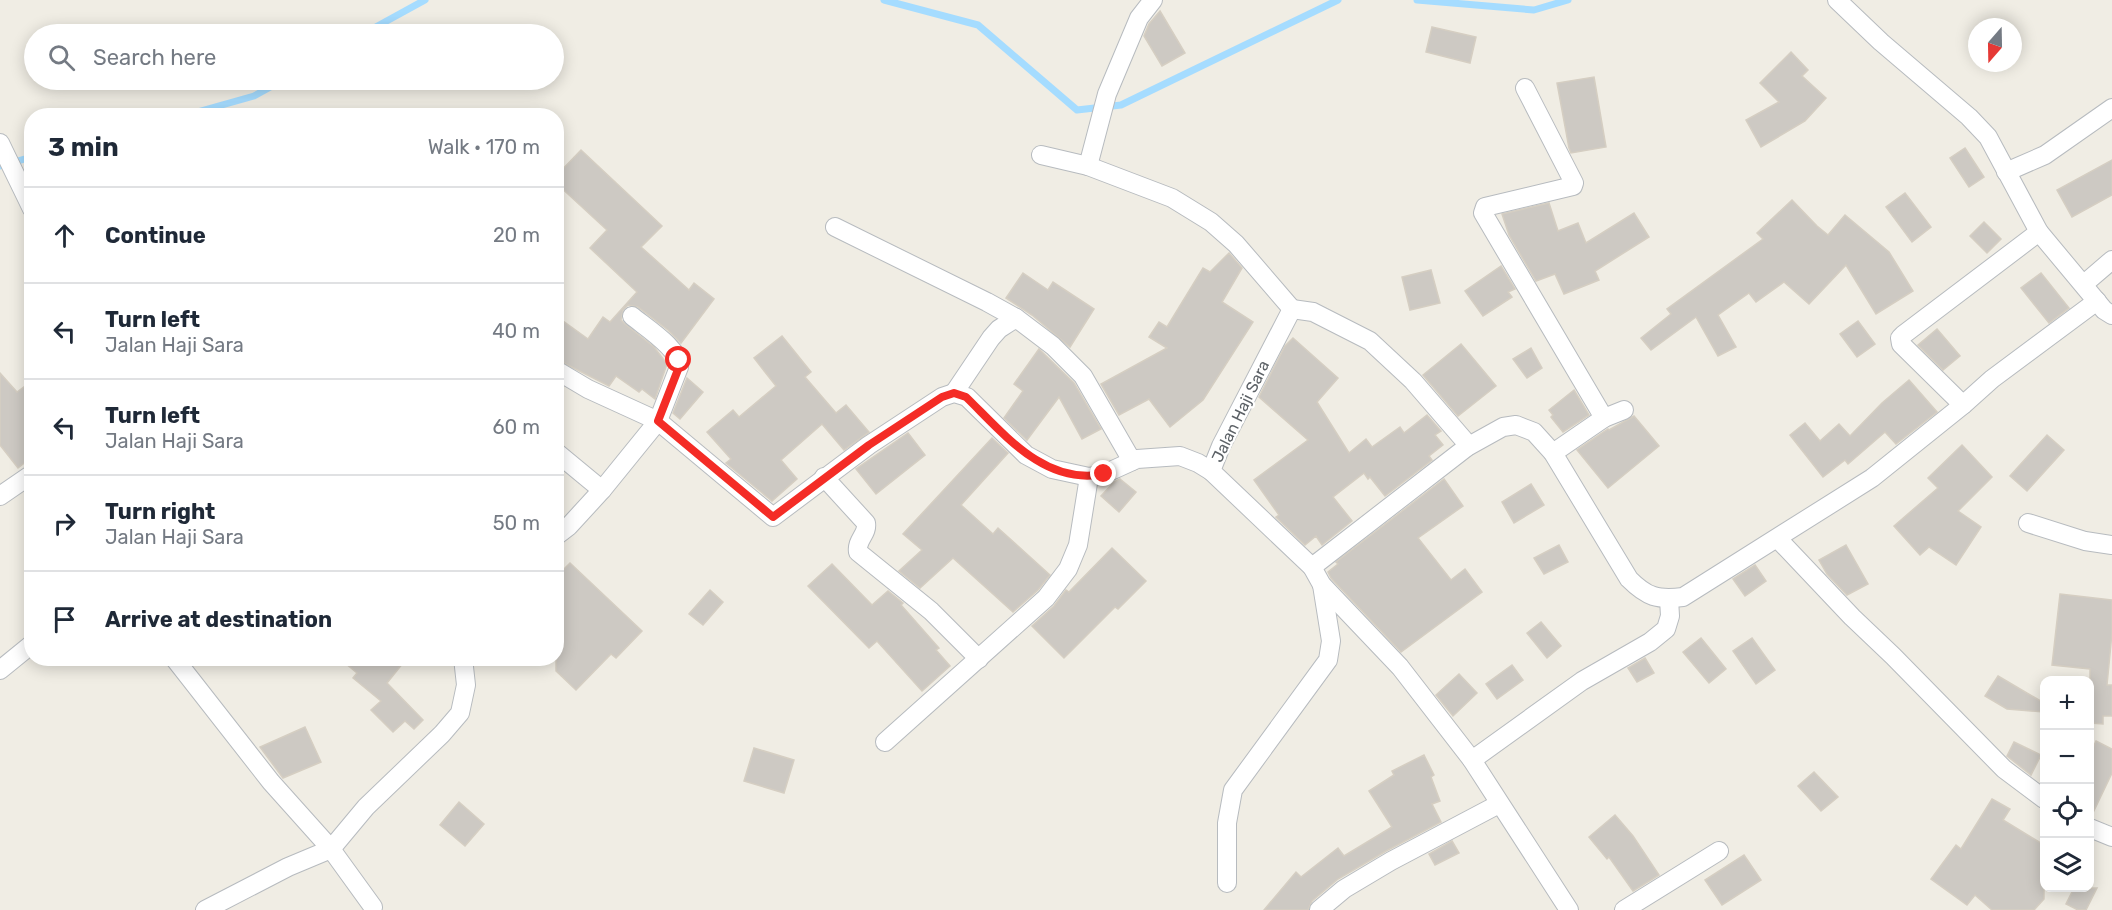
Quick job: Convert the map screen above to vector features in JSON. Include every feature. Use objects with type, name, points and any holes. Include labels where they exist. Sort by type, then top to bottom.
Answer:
[{"type":"street","points":[[1088,166],[1107,94],[1139,18],[1153,0]]},
{"type":"street","points":[[1837,0],[1881,42],[1969,117],[1988,137],[2039,232],[2097,301],[2112,315]]},
{"type":"street","points":[[1525,88],[1574,183],[1572,186],[1485,207],[1483,213],[1604,418]]},
{"type":"street","points":[[2006,172],[2045,155],[2112,108]]},
{"type":"street","points":[[3,148],[24,195]]},
{"type":"street","points":[[1041,155],[1088,166],[1172,198],[1210,222],[1236,244],[1292,309],[1313,312],[1370,341],[1413,381],[1464,440],[1467,447]]},
{"type":"street","points":[[835,227],[1016,318],[1053,346],[1083,376],[1132,461]]},
{"type":"street","points":[[1963,405],[1901,344],[1900,339],[1903,334],[2039,232]]},
{"type":"street","points":[[2084,284],[2112,260]]},
{"type":"street","points":[[1312,567],[1467,447],[1503,428],[1516,425],[1534,432],[1553,453],[1629,579],[1640,590],[1653,597],[1669,599],[1683,597],[1872,478],[1992,379],[2097,301]]},
{"type":"street","name":"Jalan Haji Sara","points":[[1089,477],[1104,474],[1146,457],[1180,456],[1211,471],[1292,309]]},
{"type":"street","points":[[564,530],[602,490],[658,421],[679,367],[679,360],[673,350],[632,316]]},
{"type":"street","points":[[954,393],[990,338],[1016,318]]},
{"type":"street","points":[[564,375],[596,393],[658,421],[773,517],[824,477],[908,419],[942,397],[954,393],[966,397],[1026,455],[1052,469],[1089,477],[1078,545],[1068,569],[1046,598],[885,742]]},
{"type":"street","points":[[1553,453],[1604,418],[1624,410]]},
{"type":"street","points":[[564,459],[602,490]]},
{"type":"street","points":[[1211,471],[1312,567],[1322,585],[1400,667],[1472,760],[1569,910]]},
{"type":"street","points":[[824,477],[866,523],[867,529],[858,544],[858,552],[932,611],[979,659]]},
{"type":"street","points":[[0,496],[24,480]]},
{"type":"street","points":[[2028,523],[2085,541],[2111,545]]},
{"type":"street","points":[[1778,539],[1852,617],[2004,769],[2040,796]]},
{"type":"street","points":[[1227,883],[1227,823],[1233,790],[1328,660],[1330,641],[1322,585]]},
{"type":"street","points":[[1472,760],[1582,681],[1650,642],[1665,629],[1670,616],[1669,599]]},
{"type":"street","points":[[0,670],[24,650]]},
{"type":"street","points":[[180,666],[271,782],[331,849],[373,907]]},
{"type":"street","points":[[205,910],[288,867],[331,849],[366,807],[442,734],[460,713],[466,685],[464,666]]},
{"type":"street","points":[[1319,910],[1353,883],[1499,804]]},
{"type":"street","points":[[2094,830],[2112,837]]},
{"type":"street","points":[[1624,910],[1719,851]]},
{"type":"building","points":[[1160,11],[1185,53],[1162,66],[1144,36],[1149,24]]},
{"type":"building","points":[[1432,27],[1476,37],[1470,63],[1426,52]]},
{"type":"building","points":[[1791,52],[1808,70],[1802,76],[1826,98],[1805,121],[1761,147],[1746,120],[1779,102],[1760,83]]},
{"type":"building","points":[[1594,77],[1606,147],[1571,153],[1557,83]]},
{"type":"building","points":[[1965,148],[1984,177],[1969,187],[1950,158]]},
{"type":"building","points":[[581,150],[662,226],[641,247],[689,290],[694,283],[714,299],[681,343],[638,307],[628,305],[623,310],[621,320],[654,347],[667,364],[655,399],[642,389],[639,392],[616,376],[609,386],[564,363],[564,322],[588,339],[603,317],[610,322],[637,292],[590,248],[607,230],[564,190],[564,168]]},
{"type":"building","points":[[2112,160],[2112,195],[2072,217],[2057,190]]},
{"type":"building","points":[[1905,193],[1931,227],[1912,242],[1886,207]]},
{"type":"building","points":[[1792,200],[1828,235],[1845,215],[1889,252],[1913,291],[1876,314],[1846,265],[1809,304],[1784,282],[1756,302],[1749,293],[1718,315],[1736,347],[1718,356],[1696,317],[1651,350],[1641,338],[1671,314],[1667,309],[1763,239],[1757,233]]},
{"type":"building","points":[[1549,203],[1558,231],[1578,223],[1586,243],[1634,213],[1649,237],[1595,271],[1599,280],[1564,294],[1555,274],[1536,281],[1509,235],[1502,214]]},
{"type":"building","points":[[1984,222],[2001,239],[1987,253],[1970,236]]},
{"type":"building","points":[[1229,253],[1242,268],[1222,302],[1253,322],[1203,400],[1170,427],[1149,399],[1119,415],[1101,384],[1167,348],[1149,337],[1159,322],[1167,327],[1203,268],[1210,272]]},
{"type":"building","points":[[1501,266],[1515,289],[1508,292],[1512,297],[1483,316],[1465,291]]},
{"type":"building","points":[[1431,270],[1440,303],[1410,310],[1402,277]]},
{"type":"building","points":[[1023,273],[1048,290],[1053,282],[1094,309],[1070,347],[1032,315],[1006,298]]},
{"type":"building","points":[[2041,273],[2069,308],[2049,323],[2021,288]]},
{"type":"building","points":[[1858,321],[1875,344],[1857,357],[1840,334]]},
{"type":"building","points":[[1937,329],[1960,356],[1943,370],[1918,345]]},
{"type":"building","points":[[782,336],[811,372],[805,377],[836,413],[846,405],[869,432],[844,450],[822,424],[781,460],[797,479],[772,501],[726,463],[731,459],[707,432],[733,410],[739,417],[776,386],[754,358]]},
{"type":"building","points":[[1293,338],[1338,378],[1317,402],[1349,453],[1366,439],[1372,447],[1400,427],[1404,433],[1427,415],[1441,431],[1435,435],[1443,445],[1429,456],[1432,460],[1385,496],[1364,473],[1333,497],[1352,521],[1322,545],[1316,536],[1305,545],[1276,517],[1279,515],[1254,480],[1308,440],[1259,397],[1285,346]]},
{"type":"building","points":[[1461,344],[1496,386],[1458,416],[1423,375]]},
{"type":"building","points":[[1531,348],[1542,368],[1527,378],[1513,359]]},
{"type":"building","points":[[1039,349],[1074,383],[1101,429],[1082,439],[1059,397],[1027,440],[1004,418],[1023,391],[1014,384]]},
{"type":"building","points":[[0,373],[17,392],[24,387],[24,463],[18,468],[0,445]]},
{"type":"building","points":[[687,378],[703,392],[680,419],[673,413]]},
{"type":"building","points":[[1909,380],[1937,412],[1896,444],[1885,432],[1848,464],[1845,460],[1823,477],[1790,435],[1805,423],[1820,441],[1839,424],[1850,436],[1882,403]]},
{"type":"building","points":[[1574,390],[1589,415],[1563,432],[1551,417],[1553,415],[1549,410]]},
{"type":"building","points":[[1634,416],[1659,446],[1608,488],[1577,450],[1608,429]]},
{"type":"building","points":[[908,433],[925,455],[876,494],[856,469]]},
{"type":"building","points":[[2047,435],[2064,450],[2027,491],[2010,476]]},
{"type":"building","points":[[992,438],[1008,453],[961,505],[993,534],[998,528],[1050,575],[1038,590],[1013,612],[953,558],[920,588],[899,571],[922,550],[903,534]]},
{"type":"building","points":[[1962,445],[1992,477],[1958,511],[1981,527],[1956,565],[1929,547],[1920,555],[1894,526],[1938,488],[1928,478]]},
{"type":"building","points":[[1120,479],[1136,492],[1119,512],[1101,496]]},
{"type":"building","points":[[1444,479],[1463,506],[1418,538],[1451,580],[1465,569],[1482,592],[1401,652],[1331,578],[1328,572],[1338,564],[1336,562]]},
{"type":"building","points":[[1531,484],[1544,505],[1514,523],[1502,502]]},
{"type":"building","points":[[1559,545],[1568,562],[1544,574],[1534,558]]},
{"type":"building","points":[[1846,545],[1868,584],[1847,595],[1827,574],[1819,560]]},
{"type":"building","points":[[1112,548],[1146,581],[1118,609],[1115,607],[1064,658],[1032,626],[1054,606],[1066,590],[1069,592]]},
{"type":"building","points":[[570,563],[642,631],[616,658],[611,654],[576,690],[556,671],[556,666],[564,666],[564,569]]},
{"type":"building","points":[[832,564],[872,605],[888,591],[903,603],[901,605],[939,648],[936,650],[950,666],[922,691],[877,641],[869,648],[808,586]]},
{"type":"building","points":[[1755,565],[1766,581],[1745,596],[1733,579]]},
{"type":"building","points":[[710,590],[723,602],[703,625],[689,614]]},
{"type":"building","points":[[2060,594],[2112,600],[2112,633],[2107,685],[2112,685],[2112,716],[2103,716],[2103,724],[2094,723],[2094,676],[2090,676],[2090,669],[2052,665]]},
{"type":"building","points":[[1541,622],[1561,646],[1547,658],[1527,633]]},
{"type":"building","points":[[1701,638],[1726,669],[1709,683],[1683,652]]},
{"type":"building","points":[[1752,638],[1775,670],[1756,684],[1733,651]]},
{"type":"building","points":[[1645,658],[1654,673],[1637,682],[1628,668]]},
{"type":"building","points":[[1512,665],[1523,680],[1497,699],[1486,684]]},
{"type":"building","points":[[349,666],[401,666],[387,683],[423,720],[414,729],[405,721],[393,732],[371,710],[381,701],[353,678],[357,673]]},
{"type":"building","points":[[1459,674],[1477,693],[1453,716],[1436,695]]},
{"type":"building","points":[[1998,676],[2040,701],[2040,712],[2007,709],[1985,696]]},
{"type":"building","points":[[305,727],[321,762],[283,778],[260,747]]},
{"type":"building","points":[[2096,741],[2112,749],[2112,773],[2094,811],[2094,784]]},
{"type":"building","points":[[2014,742],[2040,755],[2031,775],[2007,756]]},
{"type":"building","points":[[754,748],[794,760],[784,793],[744,781]]},
{"type":"building","points":[[1424,755],[1434,775],[1431,777],[1440,801],[1432,804],[1441,822],[1338,879],[1312,901],[1308,910],[1264,910],[1296,872],[1301,877],[1338,848],[1344,856],[1392,827],[1369,791],[1394,775],[1392,771]]},
{"type":"building","points":[[1814,772],[1838,797],[1821,811],[1798,786]]},
{"type":"building","points":[[1992,799],[2010,809],[2003,820],[2040,843],[2040,892],[2044,892],[2044,899],[2034,910],[1992,910],[1975,895],[1967,905],[1931,879],[1956,845],[1961,849]]},
{"type":"building","points":[[459,802],[484,824],[465,846],[440,825]]},
{"type":"building","points":[[1615,815],[1633,836],[1659,875],[1633,891],[1609,857],[1607,859],[1589,837]]},
{"type":"building","points":[[1452,841],[1459,853],[1435,865],[1429,854]]},
{"type":"building","points":[[1744,855],[1761,880],[1722,905],[1705,880]]},
{"type":"building","points":[[2094,888],[2097,888],[2086,910],[2078,910],[2066,904],[2072,892],[2094,892]]},
{"type":"waterway","points":[[381,24],[425,0]]},
{"type":"waterway","points":[[884,0],[978,25],[1077,110],[1121,105],[1338,0]]},
{"type":"waterway","points":[[1417,0],[1534,10],[1568,0]]},
{"type":"waterway","points":[[211,108],[254,96],[265,90]]},
{"type":"waterway","points":[[0,166],[24,159]]},
{"type":"route","points":[[679,360],[679,367],[658,421],[773,517],[869,445],[942,397],[954,393],[966,397],[1026,455],[1038,462],[1052,469],[1089,477],[1104,474]]}]
